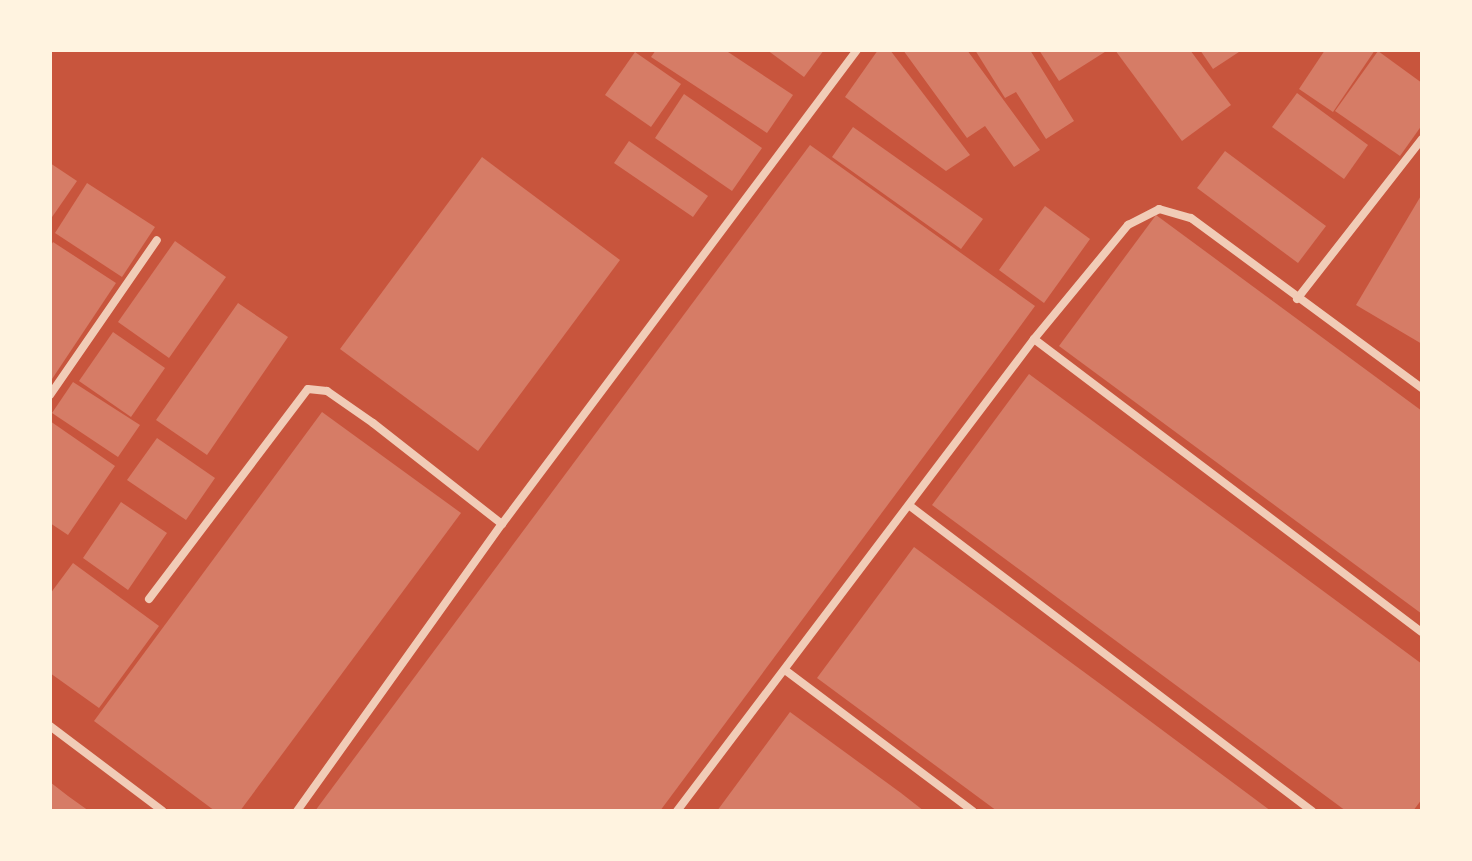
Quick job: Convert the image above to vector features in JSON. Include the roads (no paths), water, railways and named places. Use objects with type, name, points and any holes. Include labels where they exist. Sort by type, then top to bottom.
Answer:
[{"type":"street","points":[[297,811],[502,524],[857,50]]},
{"type":"street","points":[[1297,299],[1422,139]]},
{"type":"street","points":[[677,811],[1034,339],[1128,225],[1159,209],[1191,218],[1297,299],[1422,388]]},
{"type":"street","points":[[50,395],[157,240]]},
{"type":"street","points":[[1034,339],[1422,632]]},
{"type":"street","points":[[149,599],[308,389],[327,391],[362,415],[502,524]]},
{"type":"street","points":[[910,506],[1312,811]]},
{"type":"street","points":[[785,670],[973,811]]},
{"type":"street","points":[[50,726],[163,811]]}]
